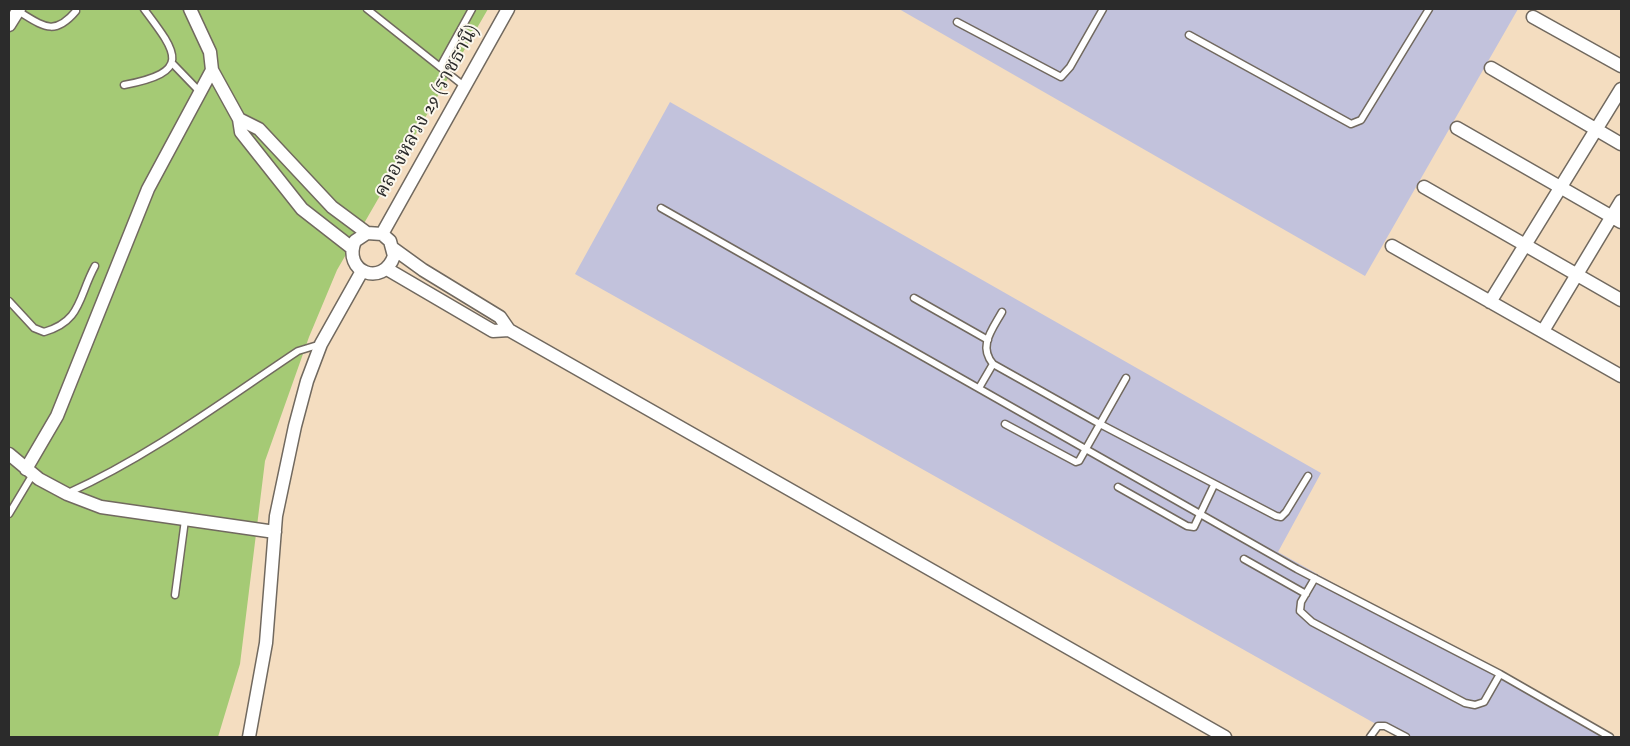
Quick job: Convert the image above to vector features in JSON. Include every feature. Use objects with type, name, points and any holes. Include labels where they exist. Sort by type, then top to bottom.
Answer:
[{"type":"street","points":[[190,9],[210,52],[212,70],[239,119],[241,132],[302,209],[352,248],[355,264],[362,271],[371,274],[387,269],[394,256],[394,249],[390,241],[382,234],[367,233],[360,236],[352,248]]},
{"type":"street","name":"คลองหลวง 29 (ราชธานี)","points":[[382,234],[508,9]]},
{"type":"street","points":[[9,25],[19,10]]},
{"type":"street","points":[[1533,17],[1621,66]]},
{"type":"street","points":[[1491,68],[1621,144]]},
{"type":"street","points":[[30,472],[57,416],[148,189],[212,70]]},
{"type":"street","points":[[1490,302],[1621,89]]},
{"type":"street","points":[[239,119],[259,129],[332,208],[367,233]]},
{"type":"street","points":[[1457,128],[1617,219]]},
{"type":"street","points":[[1424,187],[1621,300]]},
{"type":"street","points":[[1543,331],[1576,274],[1617,219],[1621,201]]},
{"type":"street","points":[[1392,246],[1621,376]]},
{"type":"street","points":[[394,249],[423,270],[500,316],[509,330],[1225,737]]},
{"type":"street","points":[[387,269],[493,331],[509,330]]},
{"type":"street","points":[[249,737],[266,643],[276,516],[295,426],[307,381],[321,344],[362,271]]},
{"type":"street","points":[[9,454],[30,472],[67,494],[101,507],[275,532]]},
{"type":"lane","points":[[124,85],[151,80],[168,70],[172,62],[171,45],[144,9]]},
{"type":"lane","points":[[366,9],[464,86]]},
{"type":"lane","points":[[440,67],[472,9]]},
{"type":"lane","points":[[957,22],[1062,77],[1070,67],[1102,9]]},
{"type":"lane","points":[[1189,35],[1351,124],[1362,120],[1429,9]]},
{"type":"lane","points":[[19,10],[43,26],[55,28],[62,25],[76,11]]},
{"type":"lane","points":[[172,62],[200,92]]},
{"type":"lane","points":[[661,208],[1314,578],[1500,674],[1610,737]]},
{"type":"lane","points":[[9,301],[34,328],[44,332],[61,327],[76,310],[95,266]]},
{"type":"lane","points":[[914,298],[988,340]]},
{"type":"lane","points":[[1002,312],[985,349],[987,356],[993,364],[1100,424],[1270,514],[1281,517],[1308,476]]},
{"type":"lane","points":[[67,494],[103,477],[138,457],[298,351],[321,344]]},
{"type":"lane","points":[[979,388],[993,364]]},
{"type":"lane","points":[[1005,424],[1076,462],[1079,461],[1126,378]]},
{"type":"lane","points":[[9,514],[30,472]]},
{"type":"lane","points":[[1118,487],[1187,526],[1194,527],[1214,485]]},
{"type":"lane","points":[[175,595],[185,520]]},
{"type":"lane","points":[[1244,559],[1306,594]]},
{"type":"lane","points":[[1314,578],[1300,611],[1312,622],[1465,702],[1475,705],[1484,702],[1500,674]]},
{"type":"lane","points":[[1370,737],[1378,726],[1385,726],[1405,737]]},
{"type":"shaded area","points":[[899,9],[1518,9],[1365,276]]},
{"type":"shaded area","points":[[670,102],[1321,473],[1278,552],[1608,737],[1399,737],[575,274]]},
{"type":"green space","points":[[9,9],[488,9],[337,270],[309,337],[265,461],[240,664],[218,737],[9,737]]}]
